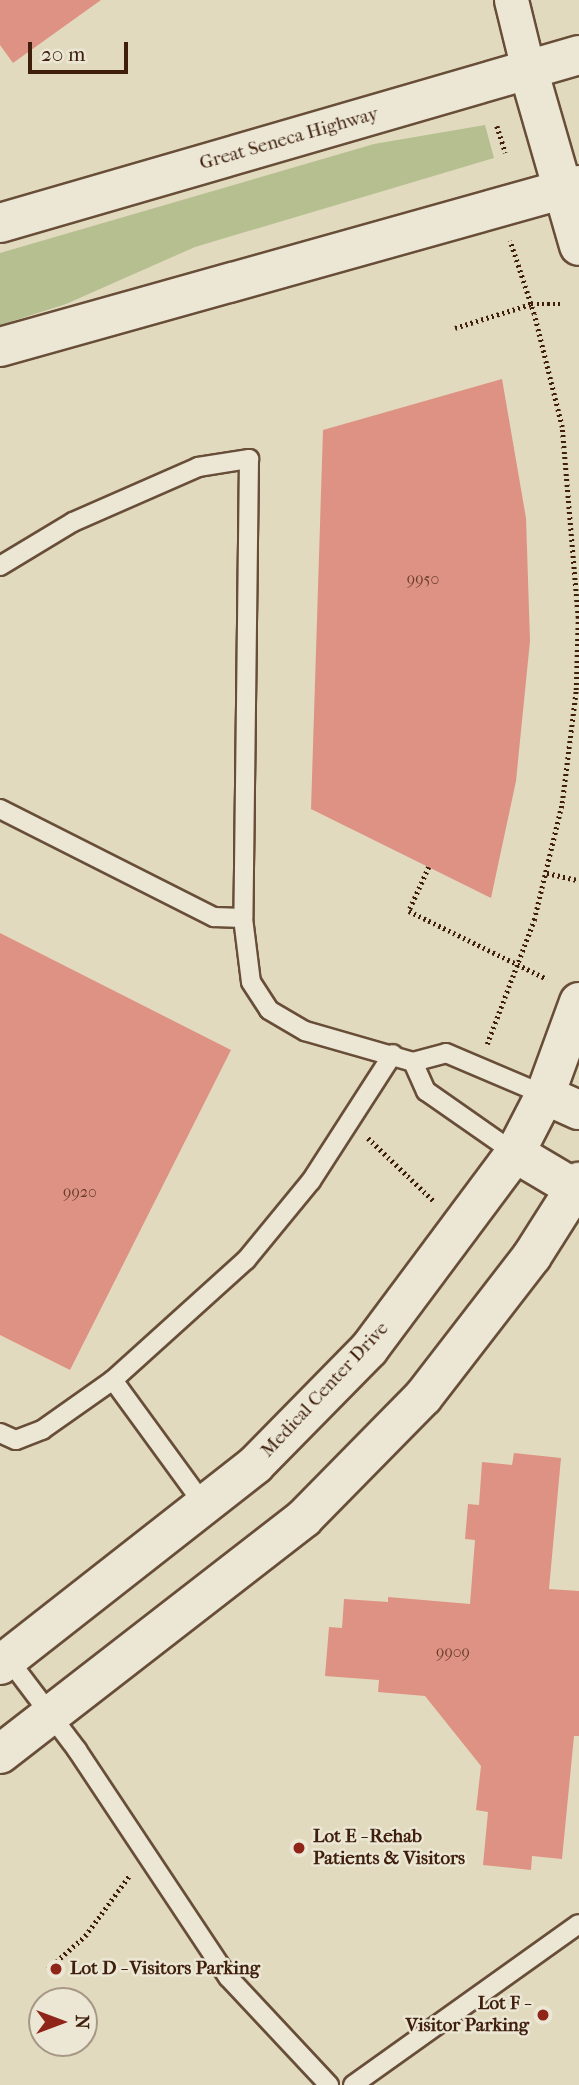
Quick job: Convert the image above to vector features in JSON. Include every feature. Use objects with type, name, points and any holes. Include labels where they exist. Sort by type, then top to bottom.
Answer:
[{"type":"street","points":[[511,0],[528,69],[570,188],[579,246]]},
{"type":"street","name":"Great Seneca Highway","points":[[0,223],[579,55]]},
{"type":"street","points":[[0,347],[570,188]]},
{"type":"street","name":"Medical Center Drive","points":[[3,1657],[256,1464],[369,1349],[515,1153],[562,1102],[579,1002]]},
{"type":"street","points":[[0,1754],[304,1518],[423,1396],[532,1256],[578,1187],[515,1153]]},
{"type":"lane","points":[[0,566],[73,522],[198,467],[249,459],[243,918],[251,982],[269,1010],[305,1031],[393,1054],[413,1062],[446,1054],[562,1102]]},
{"type":"lane","points":[[0,809],[214,917],[243,918]]},
{"type":"lane","points":[[0,1433],[16,1440],[42,1430],[113,1380],[246,1260],[311,1181],[352,1122],[393,1054]]},
{"type":"lane","points":[[413,1062],[426,1091],[515,1153]]},
{"type":"lane","points":[[113,1380],[204,1505]]},
{"type":"lane","points":[[3,1657],[51,1714],[228,1977],[329,2085]]},
{"type":"lane","points":[[353,2085],[579,1924]]},
{"type":"path","points":[[498,126],[506,153]]},
{"type":"path","points":[[485,1048],[519,966],[547,873],[562,803],[578,690],[578,618],[572,509],[562,427],[531,304],[507,230]]},
{"type":"path","points":[[455,328],[531,304],[564,304]]},
{"type":"path","points":[[572,509],[579,508]]},
{"type":"path","points":[[429,867],[409,911],[547,979]]},
{"type":"path","points":[[547,873],[577,880]]},
{"type":"path","points":[[352,1122],[438,1205]]},
{"type":"path","points":[[48,1969],[85,1936],[129,1876]]},
{"type":"green space","points":[[485,125],[494,158],[195,247],[66,304],[0,325],[0,253],[374,144]]},
{"type":"building","points":[[0,0],[101,0],[13,63],[0,45]]},
{"type":"building","points":[[502,379],[526,518],[530,641],[516,781],[491,898],[311,809],[323,430]]},
{"type":"building","points":[[0,933],[231,1050],[70,1370],[0,1335]]},
{"type":"building","points":[[514,1453],[561,1458],[549,1589],[579,1591],[579,1736],[574,1736],[562,1859],[532,1856],[531,1870],[483,1865],[488,1812],[476,1810],[481,1766],[425,1696],[378,1692],[379,1680],[325,1676],[329,1627],[342,1628],[344,1599],[388,1602],[388,1597],[470,1604],[475,1540],[465,1539],[468,1504],[479,1505],[482,1462],[512,1465]]},
{"type":"place","name":"Lot E - Rehab Patients & Visitors","points":[[299,1848]]},
{"type":"place","name":"Lot D - Visitors Parking","points":[[56,1969]]},
{"type":"place","name":"Lot F - Visitor Parking","points":[[543,2015]]}]
